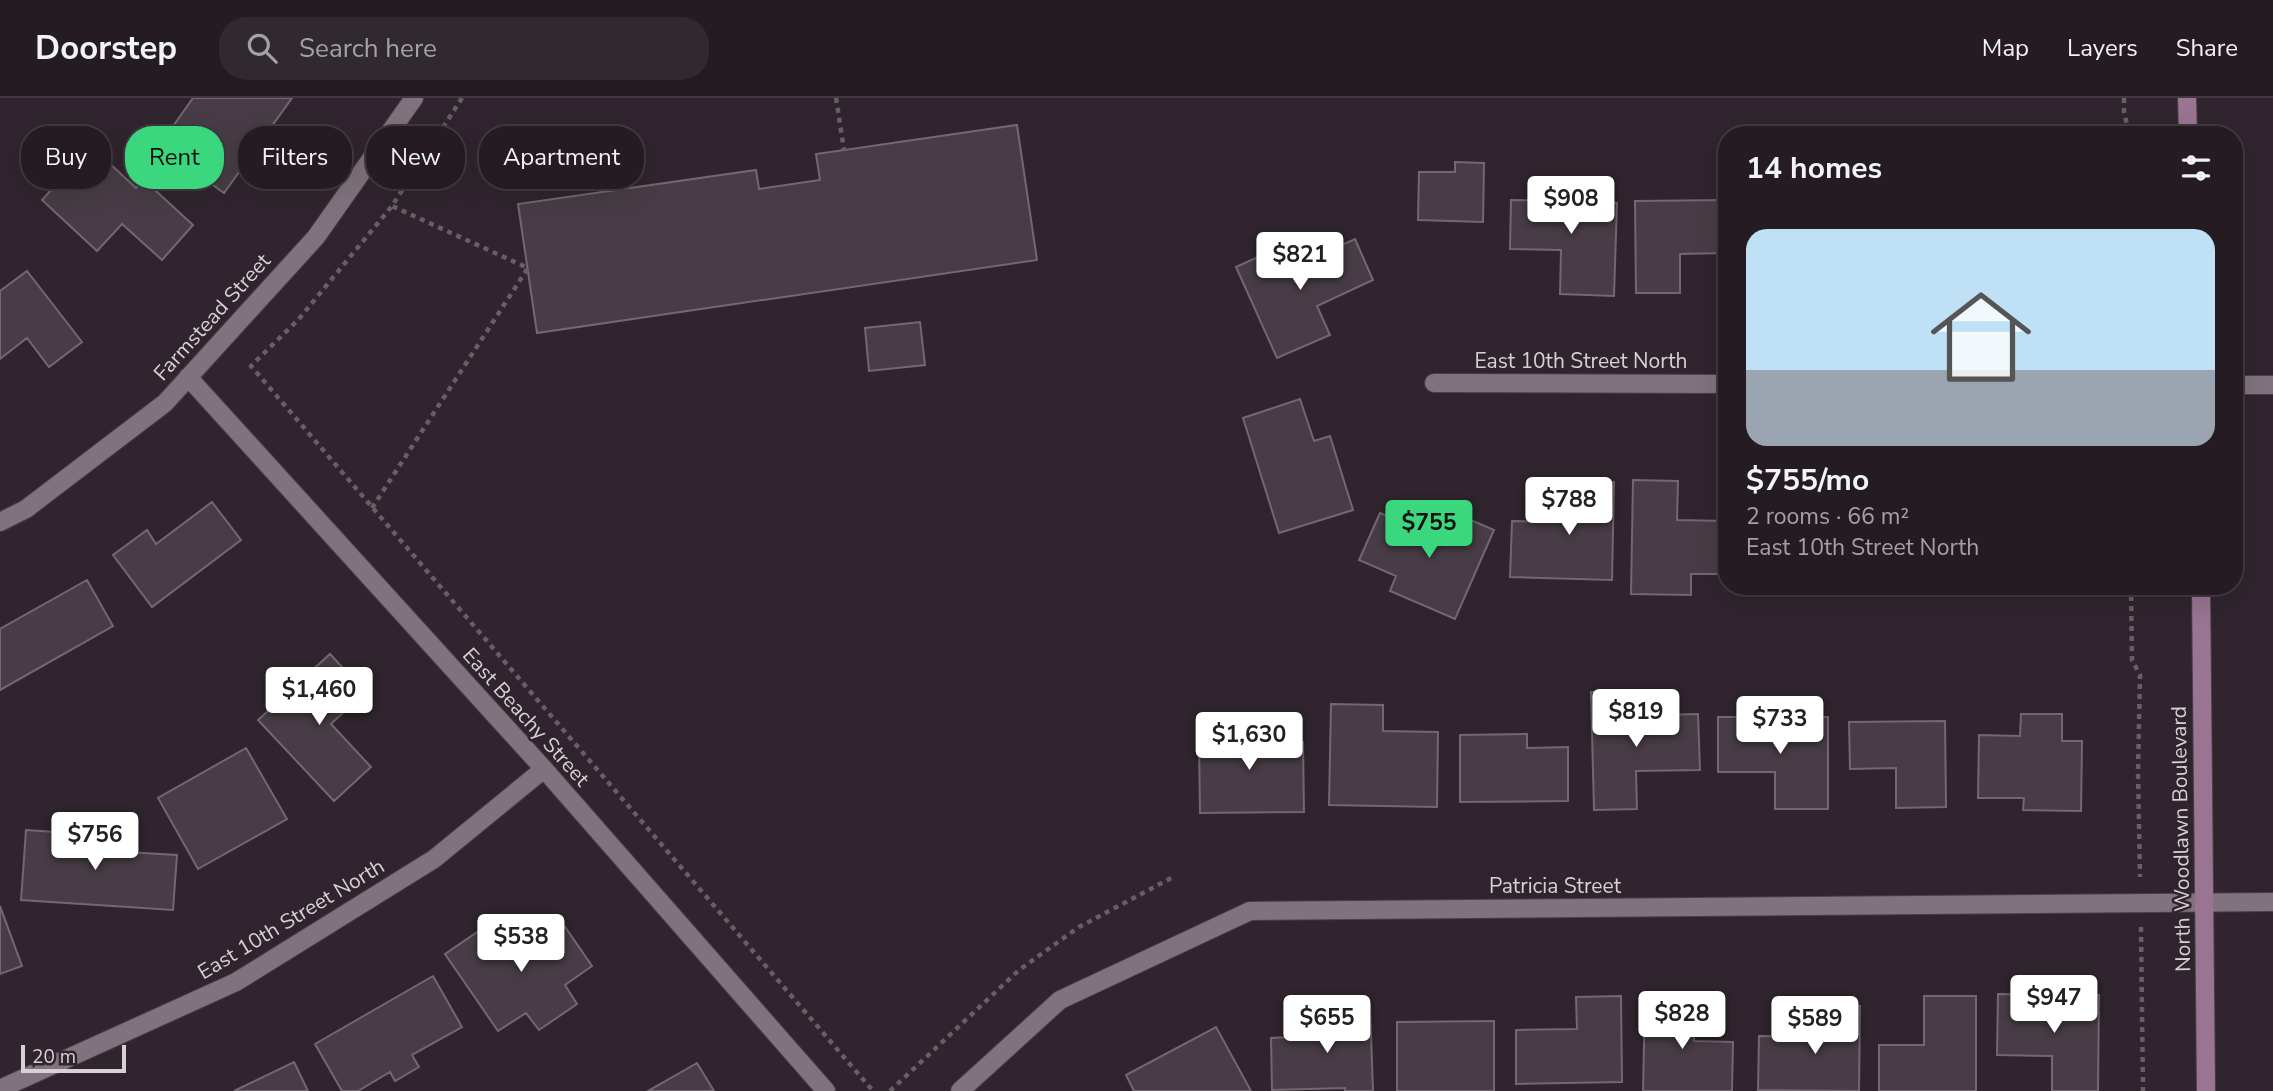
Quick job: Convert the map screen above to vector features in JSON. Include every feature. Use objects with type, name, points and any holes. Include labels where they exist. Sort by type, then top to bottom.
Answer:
[{"type":"main road","points":[[2187,98],[2188,126]]},
{"type":"main road","name":"North Woodlawn Boulevard","points":[[2201,595],[2206,1091]]},
{"type":"street","name":"Farmstead Street","points":[[0,522],[26,509],[165,403],[316,237],[414,98]]},
{"type":"street","name":"East Beachy Street","points":[[188,377],[544,769],[826,1091]]},
{"type":"street","name":"East 10th Street North","points":[[1434,383],[1718,384]]},
{"type":"street","points":[[2243,385],[2273,385]]},
{"type":"street","name":"East 10th Street North","points":[[0,1089],[236,982],[435,859],[544,769]]},
{"type":"street","name":"Patricia Street","points":[[960,1091],[1060,1000],[1250,911],[2273,902]]},
{"type":"path","points":[[462,98],[392,206],[298,320],[251,366],[873,1091]]},
{"type":"path","points":[[836,98],[844,150]]},
{"type":"path","points":[[2124,98],[2127,126]]},
{"type":"path","points":[[372,508],[528,268],[392,206]]},
{"type":"path","points":[[2131,595],[2132,660],[2140,676],[2138,773],[2143,1091]]},
{"type":"path","points":[[890,1091],[1019,970],[1079,927],[1175,876]]},
{"type":"building","points":[[193,98],[292,98],[272,126],[238,126],[238,173],[224,193],[218,189],[224,189],[224,126],[173,126]]},
{"type":"building","points":[[1017,125],[1037,260],[537,333],[518,204],[623,189],[644,189],[644,186],[756,170],[759,189],[820,180],[816,154]]},
{"type":"building","points":[[1455,162],[1484,163],[1483,222],[1418,220],[1419,172],[1455,172]]},
{"type":"building","points":[[111,165],[125,178],[125,189],[154,189],[193,225],[162,260],[122,224],[97,251],[42,200],[52,189],[111,189]]},
{"type":"building","points":[[1552,181],[1590,182],[1589,202],[1617,203],[1614,296],[1560,294],[1561,250],[1510,249],[1511,200],[1551,201]]},
{"type":"building","points":[[1718,200],[1718,253],[1680,254],[1680,293],[1636,293],[1635,201]]},
{"type":"building","points":[[1355,239],[1373,280],[1317,306],[1330,335],[1277,358],[1236,267],[1282,246],[1292,267]]},
{"type":"building","points":[[27,271],[82,342],[49,367],[27,338],[0,359],[0,291]]},
{"type":"building","points":[[920,322],[925,365],[869,371],[865,328]]},
{"type":"building","points":[[1300,399],[1314,441],[1330,436],[1353,510],[1279,533],[1243,418]]},
{"type":"building","points":[[1562,480],[1614,482],[1612,580],[1510,577],[1512,521],[1561,522]]},
{"type":"building","points":[[1633,480],[1678,481],[1677,520],[1718,521],[1718,574],[1691,574],[1691,595],[1631,594]]},
{"type":"building","points":[[212,502],[241,540],[152,607],[113,555],[147,530],[156,544]]},
{"type":"building","points":[[1380,513],[1443,540],[1455,513],[1494,530],[1455,619],[1390,591],[1396,576],[1359,560]]},
{"type":"building","points":[[87,580],[113,626],[0,690],[0,629]]},
{"type":"building","points":[[330,654],[365,692],[331,724],[371,767],[334,801],[258,720]]},
{"type":"building","points":[[1621,691],[1621,716],[1698,714],[1700,770],[1636,771],[1637,809],[1594,810],[1591,692]]},
{"type":"building","points":[[1331,704],[1383,705],[1383,731],[1438,732],[1437,807],[1329,805]]},
{"type":"building","points":[[2021,714],[2062,714],[2062,741],[2082,741],[2081,811],[2023,810],[2024,798],[1978,798],[1979,735],[2020,736]]},
{"type":"building","points":[[1718,717],[1828,717],[1828,809],[1775,809],[1775,772],[1718,772]]},
{"type":"building","points":[[1214,719],[1252,719],[1252,743],[1303,742],[1304,812],[1200,813],[1199,742],[1215,742]]},
{"type":"building","points":[[1945,721],[1946,807],[1896,808],[1896,768],[1850,769],[1849,722]]},
{"type":"building","points":[[1527,734],[1527,748],[1568,747],[1568,801],[1460,802],[1460,735]]},
{"type":"building","points":[[246,748],[287,819],[198,869],[158,798]]},
{"type":"building","points":[[26,830],[127,837],[126,852],[177,855],[173,910],[21,900]]},
{"type":"building","points":[[0,906],[22,966],[0,974]]},
{"type":"building","points":[[559,918],[592,966],[565,985],[577,1004],[539,1030],[526,1013],[498,1031],[445,954],[492,922],[512,950]]},
{"type":"building","points":[[433,976],[462,1027],[412,1055],[419,1067],[395,1081],[390,1072],[358,1091],[342,1091],[315,1044]]},
{"type":"building","points":[[1998,994],[2099,995],[2098,1091],[2052,1091],[2052,1056],[1997,1055]]},
{"type":"building","points":[[1621,996],[1622,1082],[1516,1084],[1516,1030],[1577,1029],[1576,997]]},
{"type":"building","points":[[1924,996],[1976,996],[1976,1091],[1879,1091],[1879,1045],[1924,1045]]},
{"type":"building","points":[[1645,997],[1695,998],[1694,1041],[1733,1042],[1732,1091],[1643,1091]]},
{"type":"building","points":[[1370,1005],[1373,1091],[1345,1091],[1345,1088],[1272,1090],[1271,1038],[1330,1035],[1329,1007]]},
{"type":"building","points":[[1821,1005],[1860,1006],[1859,1091],[1758,1090],[1759,1036],[1820,1037]]},
{"type":"building","points":[[1494,1021],[1494,1091],[1397,1091],[1397,1022]]},
{"type":"building","points":[[1216,1027],[1251,1091],[1134,1091],[1126,1075]]},
{"type":"building","points":[[294,1062],[308,1091],[234,1091]]},
{"type":"building","points":[[697,1063],[714,1091],[648,1091]]}]
